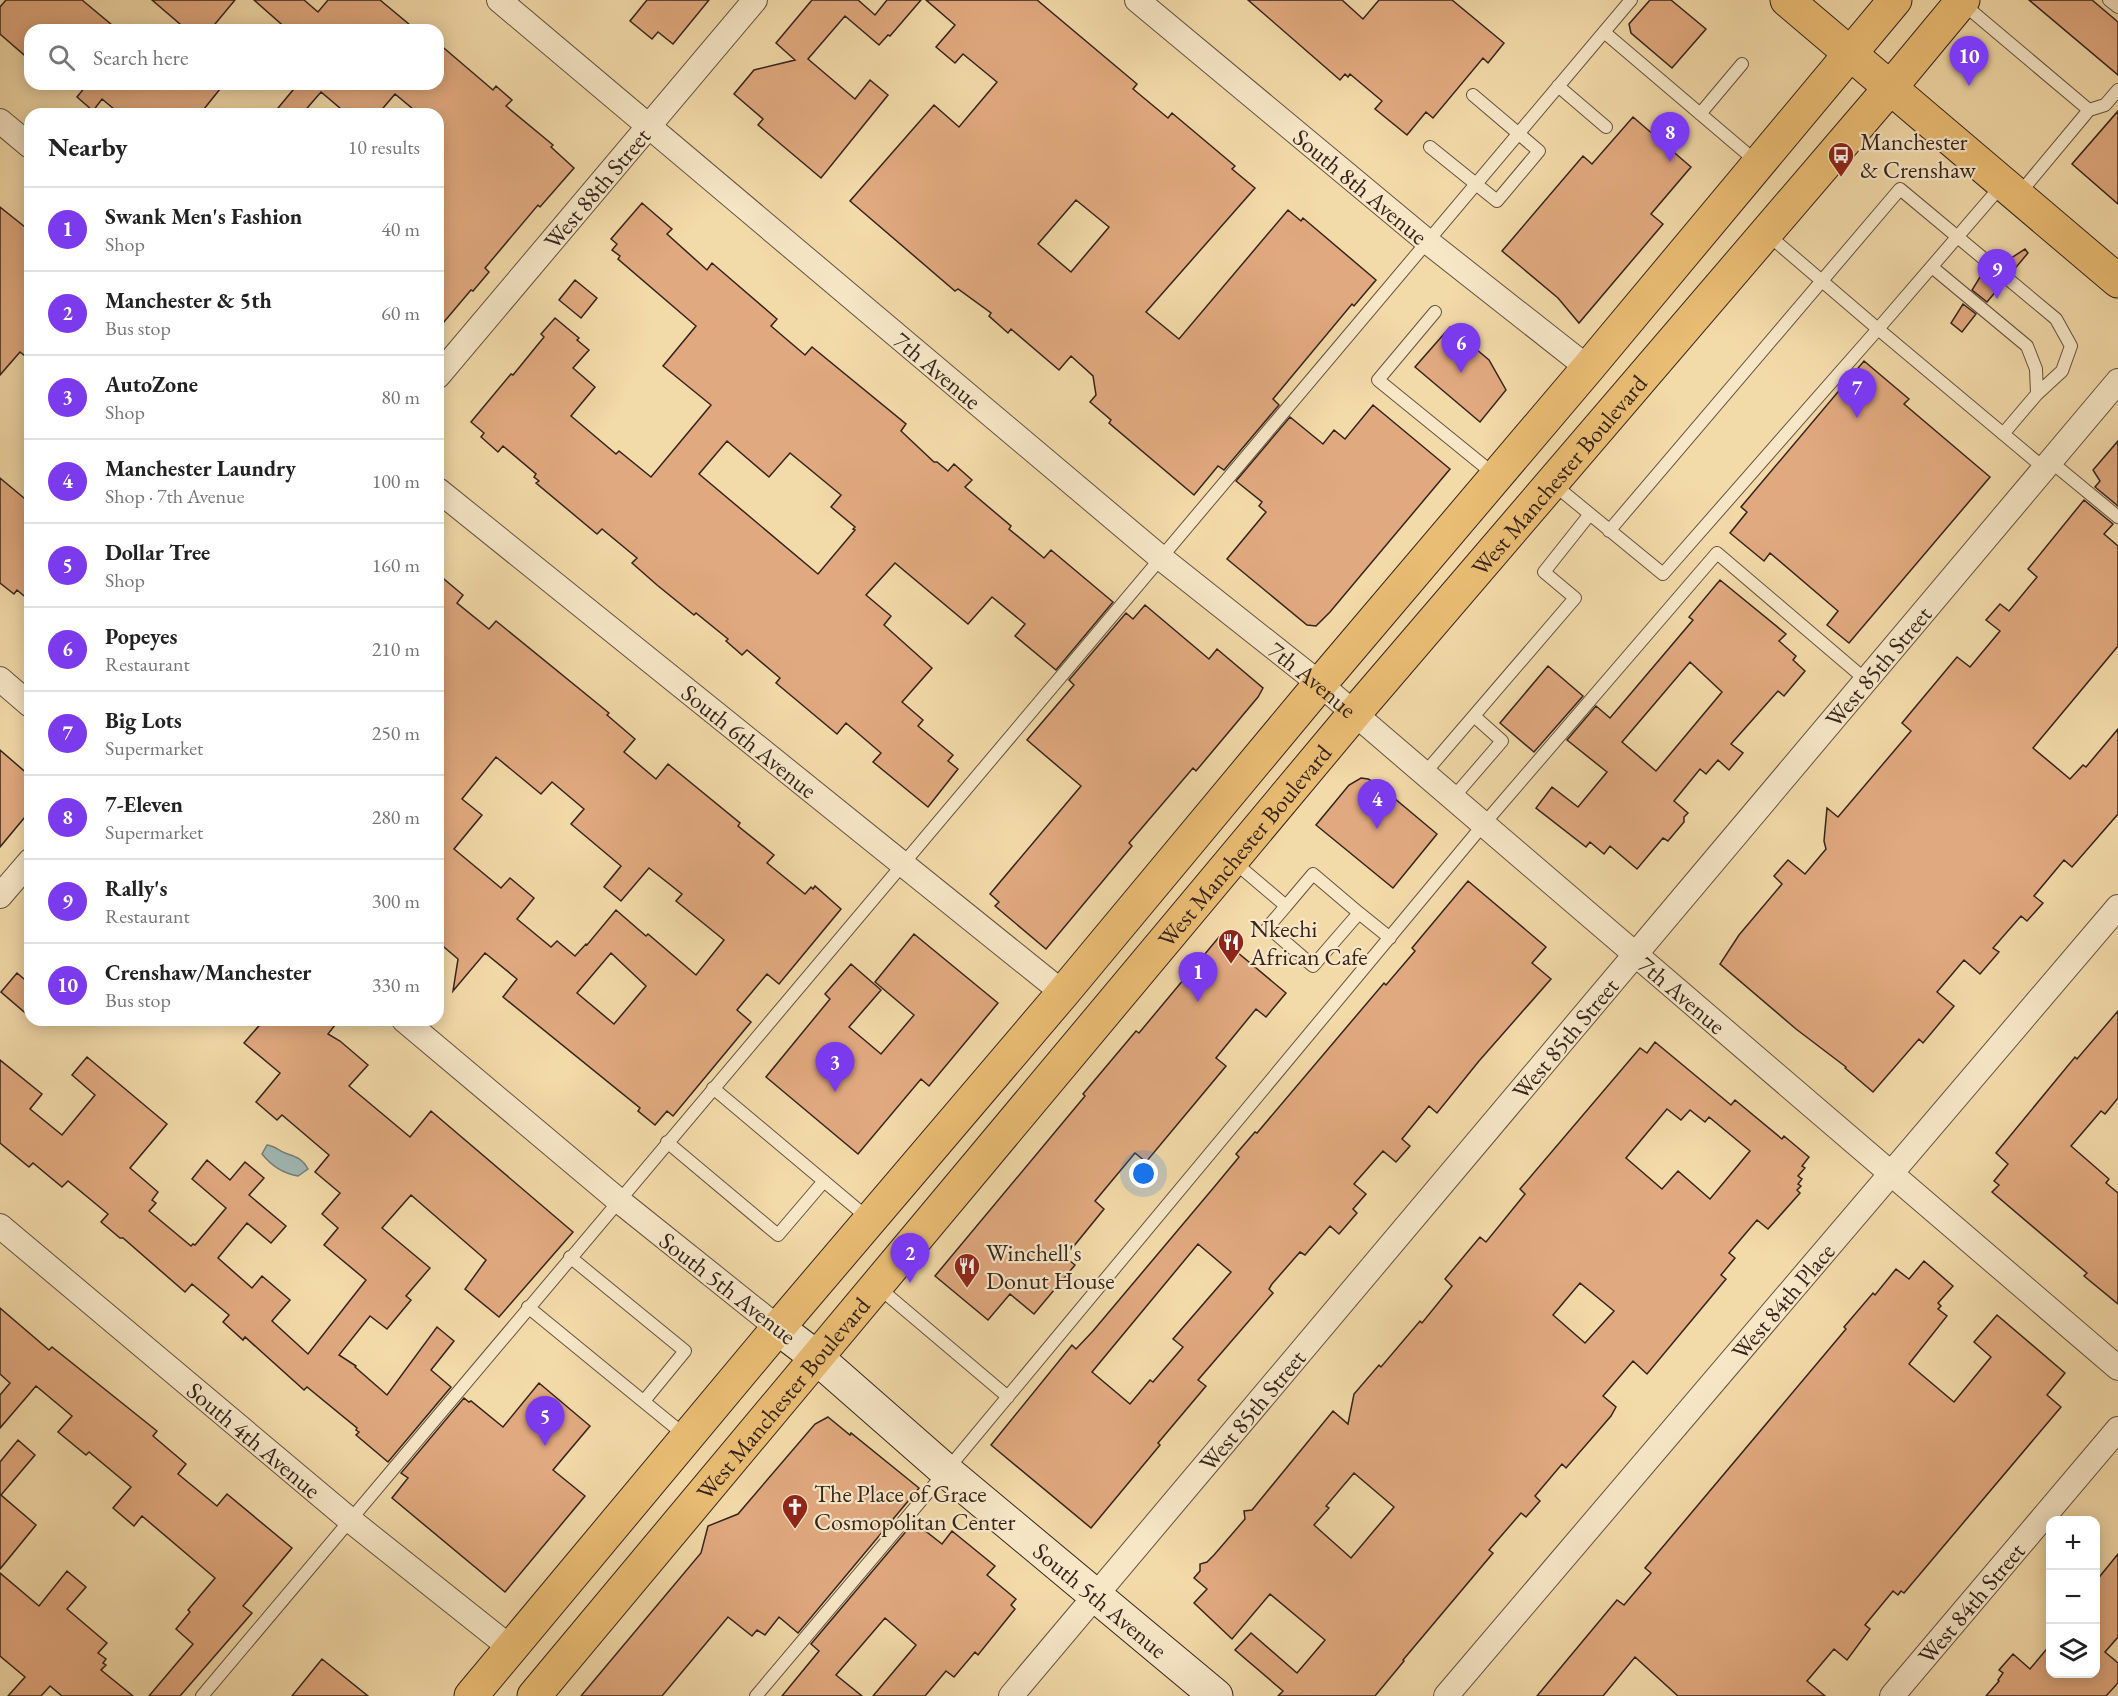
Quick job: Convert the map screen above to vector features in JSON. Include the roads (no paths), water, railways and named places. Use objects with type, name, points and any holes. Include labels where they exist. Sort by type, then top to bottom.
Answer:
[{"type":"main road","points":[[1787,0],[2118,281]]},
{"type":"main road","name":"West Manchester Boulevard","points":[[471,1696],[1895,0]]},
{"type":"main road","name":"West Manchester Boulevard","points":[[534,1696],[1354,714],[1962,1]]},
{"type":"street","name":"7th Avenue","points":[[499,0],[1161,558],[1320,684],[2118,1368]]},
{"type":"street","name":"West 88th Street","points":[[444,369],[755,0]]},
{"type":"street","name":"South 8th Avenue","points":[[1137,0],[1428,242],[1588,368]]},
{"type":"street","points":[[0,121],[24,141]]},
{"type":"street","name":"West 85th Street","points":[[1011,1696],[2118,381]]},
{"type":"street","name":"South 6th Avenue","points":[[444,495],[1063,993]]},
{"type":"street","points":[[0,679],[24,700]]},
{"type":"street","points":[[0,896],[24,868]]},
{"type":"street","name":"West 84th Place","points":[[1446,1696],[2118,907]]},
{"type":"street","name":"South 5th Avenue","points":[[411,1026],[618,1200],[816,1357],[946,1471],[1216,1696]]},
{"type":"street","name":"South 4th Avenue","points":[[0,1226],[350,1520],[512,1649]]},
{"type":"street","name":"West 84th Street","points":[[1892,1696],[2118,1429]]},
{"type":"lane","points":[[202,1696],[1630,0]]},
{"type":"lane","points":[[2109,0],[2118,7]]},
{"type":"lane","points":[[1962,1],[2090,110]]},
{"type":"lane","points":[[1604,32],[1758,163]]},
{"type":"lane","points":[[1700,114],[1742,64]]},
{"type":"lane","points":[[1558,86],[1606,127]]},
{"type":"lane","points":[[1551,483],[1663,574],[1959,236],[2010,190],[2090,110],[2105,105],[2118,90]]},
{"type":"lane","points":[[1430,147],[1497,201],[1539,151],[1473,95]]},
{"type":"lane","points":[[1610,531],[1900,189],[2056,319],[2071,346],[2062,371],[2037,394],[2003,434]]},
{"type":"lane","points":[[1766,233],[2003,434],[2118,517]]},
{"type":"lane","points":[[1932,267],[2027,346],[2036,369],[2037,394]]},
{"type":"lane","points":[[1435,312],[1378,380],[1496,476]]},
{"type":"lane","points":[[1424,774],[1575,598],[1544,572],[1590,514]]},
{"type":"lane","points":[[756,1696],[1008,1397],[1483,825],[1717,553],[1866,680]]},
{"type":"lane","points":[[1452,799],[1502,741],[1474,716]]},
{"type":"lane","points":[[1232,860],[1286,906]]},
{"type":"lane","points":[[1359,913],[1314,966],[1268,927],[1313,874],[1390,938]]},
{"type":"lane","points":[[713,1088],[870,1220]]},
{"type":"lane","points":[[667,1142],[778,1235],[824,1181]]},
{"type":"lane","points":[[570,1257],[685,1351],[644,1401]]},
{"type":"lane","points":[[876,1285],[1008,1397]]},
{"type":"lane","points":[[528,1307],[688,1437]]},
{"type":"water","points":[[267,1145],[298,1158],[308,1169],[298,1176],[278,1168],[262,1154]]},
{"type":"place","name":"Crenshaw/Manchester","points":[[1969,86]]},
{"type":"place","name":"7-Eleven","points":[[1670,162]]},
{"type":"place","name":"Manchester & Crenshaw","points":[[1841,178]]},
{"type":"place","name":"Rally's","points":[[1997,299]]},
{"type":"place","name":"Popeyes","points":[[1461,373]]},
{"type":"place","name":"Big Lots","points":[[1857,418]]},
{"type":"place","name":"Manchester Laundry","points":[[1377,829]]},
{"type":"place","name":"Nkechi African Cafe","points":[[1231,965]]},
{"type":"place","name":"Swank Men's Fashion","points":[[1198,1002]]},
{"type":"place","name":"AutoZone","points":[[835,1092]]},
{"type":"place","name":"Manchester & 5th","points":[[910,1283]]},
{"type":"place","name":"Winchell's Donut House","points":[[967,1289]]},
{"type":"place","name":"Dollar Tree","points":[[545,1446]]},
{"type":"place","name":"The Place of Grace Cosmopolitan Center","points":[[795,1530]]}]
